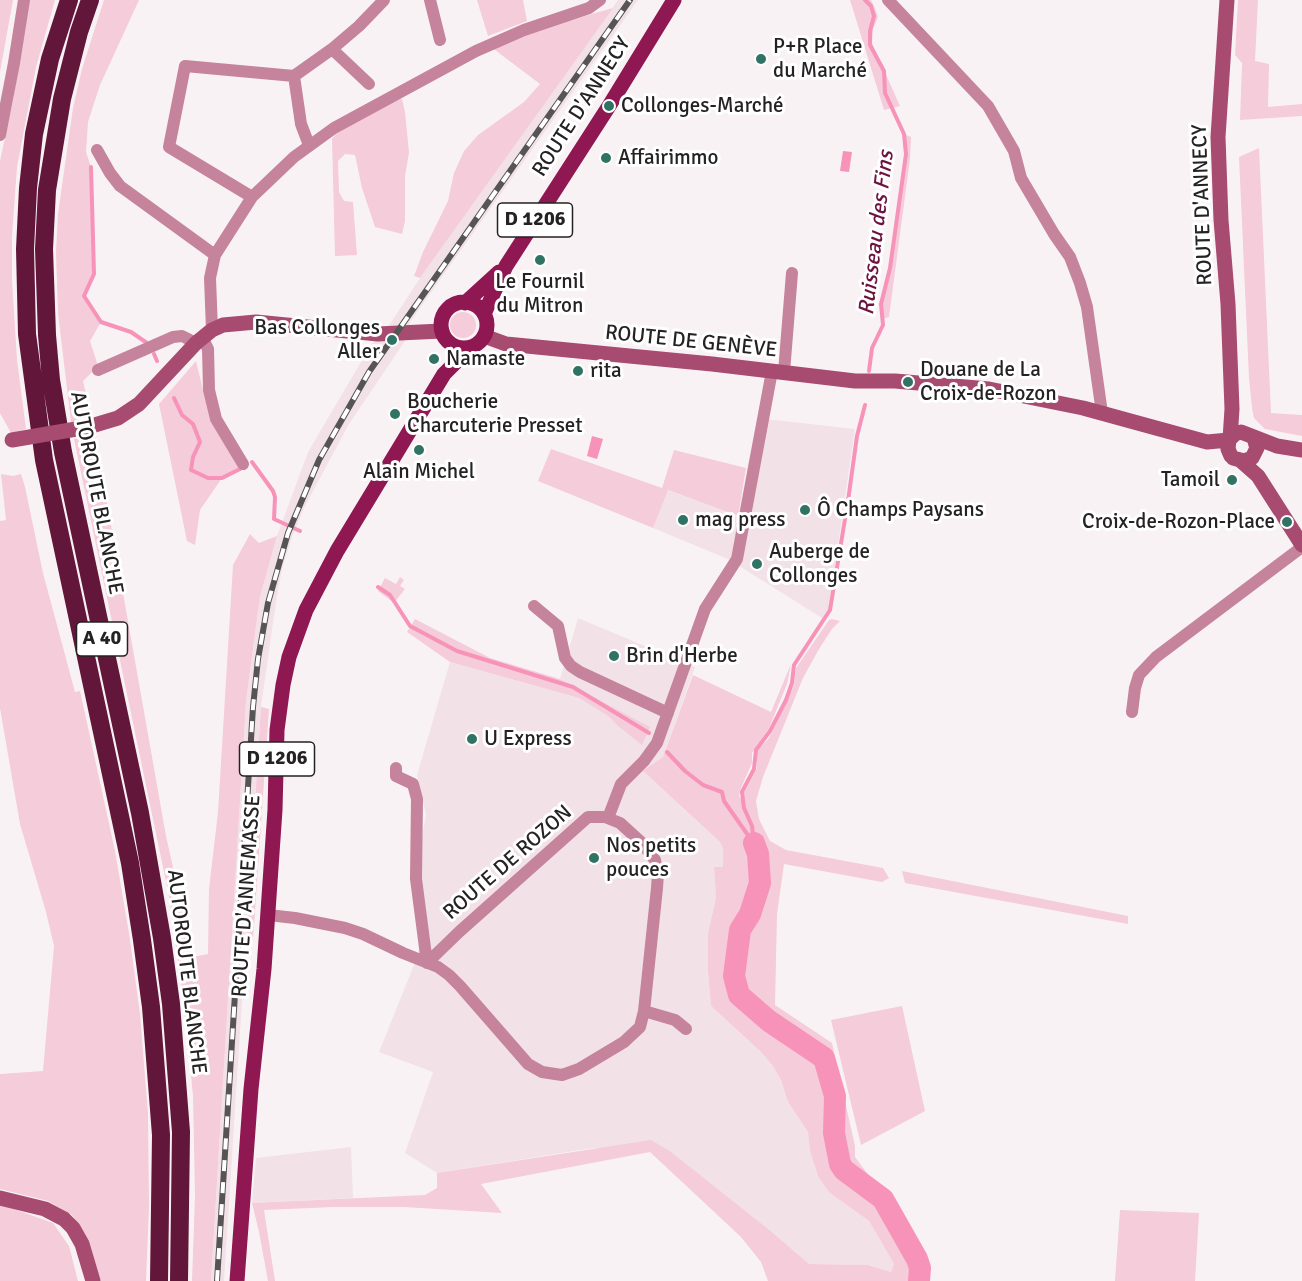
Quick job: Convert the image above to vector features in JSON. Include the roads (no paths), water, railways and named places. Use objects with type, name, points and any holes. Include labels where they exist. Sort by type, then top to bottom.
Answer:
[{"type":"highway","name":"AUTOROUTE BLANCHE","points":[[69,0],[51,59],[34,134],[25,249],[27,334],[44,460],[130,863],[142,940],[151,1007],[161,1135],[159,1281]]},
{"type":"highway","name":"AUTOROUTE BLANCHE","points":[[90,0],[64,90],[54,135],[48,179],[44,249],[47,335],[51,380],[63,452],[140,813],[162,938],[171,1004],[181,1132],[179,1281]]},
{"type":"main road","name":"ROUTE D'ANNECY","points":[[484,314],[506,266],[674,0]]},
{"type":"main road","name":"ROUTE D'ANNECY","points":[[465,303],[506,266]]},
{"type":"main road","points":[[465,303],[476,306],[484,314],[486,325],[484,336],[478,343],[471,347],[460,348],[445,338],[442,331],[442,319],[446,310],[456,304],[465,303]]},
{"type":"main road","name":"ROUTE D'ANNEMASSE","points":[[444,374],[451,344]]},
{"type":"main road","name":"ROUTE D'ANNEMASSE","points":[[237,1281],[251,1089],[268,915],[279,710],[286,671],[294,641],[309,604],[328,568],[444,374],[471,347]]},
{"type":"street","points":[[0,135],[24,0]]},
{"type":"street","points":[[252,197],[169,147],[185,66],[294,76],[359,26],[384,0]]},
{"type":"street","points":[[430,0],[440,40]]},
{"type":"street","points":[[243,464],[216,419],[209,390],[208,349],[203,336],[215,255],[224,237],[252,197],[309,145],[363,111],[476,51],[524,30],[588,8],[600,0]]},
{"type":"street","points":[[888,0],[988,106],[1014,151],[1021,178],[1053,234],[1070,256],[1087,307],[1102,413]]},
{"type":"street","name":"ROUTE D'ANNECY","points":[[1227,0],[1218,145],[1232,409],[1243,447],[1258,476],[1302,546]]},
{"type":"street","points":[[332,48],[369,84]]},
{"type":"street","points":[[294,76],[301,124],[309,145]]},
{"type":"street","points":[[97,150],[120,186],[215,255]]},
{"type":"street","name":"ROUTE DE ROZON","points":[[427,963],[446,943],[583,821],[593,816],[608,818],[618,789],[652,750],[668,713],[705,609],[737,558],[778,372],[792,273]]},
{"type":"street","points":[[6,441],[88,427],[118,418],[139,404],[203,336],[230,323],[256,322],[378,334],[442,331]]},
{"type":"street","points":[[98,370],[173,337],[203,336]]},
{"type":"street","name":"ROUTE DE GENÈVE","points":[[484,336],[506,344],[855,381],[895,381],[1012,392],[1210,442],[1243,447]]},
{"type":"street","points":[[1243,447],[1277,446],[1302,450]]},
{"type":"street","points":[[1132,712],[1139,675],[1156,657],[1302,546]]},
{"type":"street","points":[[534,606],[558,626],[565,658],[571,666],[668,713]]},
{"type":"street","points":[[396,768],[396,776],[413,784],[417,799],[416,879],[427,963]]},
{"type":"street","points":[[268,915],[345,928],[427,963],[449,975],[528,1064],[550,1075],[565,1075],[630,1038],[640,1027],[644,1011],[657,888],[657,866],[650,853],[635,836],[620,823],[608,818]]},
{"type":"street","points":[[644,1011],[675,1020],[686,1029]]},
{"type":"street","points":[[0,1198],[45,1209],[64,1219],[73,1228],[82,1244],[93,1281]]},
{"type":"waterway","name":"Ruisseau des Fins","points":[[865,0],[871,6],[874,16],[870,31],[870,45],[884,71],[885,93],[904,134],[906,154],[890,268],[881,304],[883,325],[872,348],[869,371]]},
{"type":"waterway","points":[[91,167],[94,274],[84,296],[101,322],[131,332],[147,343]]},
{"type":"waterway","points":[[154,354],[157,361]]},
{"type":"waterway","points":[[174,398],[182,415],[193,424],[200,442],[193,457],[191,470],[208,478],[222,478],[240,469]]},
{"type":"waterway","name":"Ruisseau des Fins","points":[[754,843],[752,826],[744,808],[742,792],[754,769],[756,750],[770,731],[786,700],[792,683],[794,665],[830,610],[857,436],[865,405]]},
{"type":"waterway","points":[[252,462],[273,491],[274,519],[300,531]]},
{"type":"waterway","points":[[378,587],[390,595],[410,626],[457,651],[573,687],[649,733]]},
{"type":"waterway","points":[[667,752],[685,771],[703,785],[722,792],[724,801],[752,841]]},
{"type":"waterway","points":[[754,843],[758,854],[760,883],[750,914],[740,930],[734,976],[739,995],[769,1021],[824,1058],[835,1096],[834,1133],[840,1164],[844,1170],[883,1199],[917,1259],[920,1268],[919,1281]]},
{"type":"railway","points":[[217,1281],[253,707],[258,659],[268,603],[288,533],[319,460],[369,372],[630,0]]},
{"type":"place","name":"P+R Place du Marché","points":[[761,59]]},
{"type":"place","name":"Collonges-Marché","points":[[609,106]]},
{"type":"place","name":"Affairimmo","points":[[606,158]]},
{"type":"place","name":"Le Fournil du Mitron","points":[[540,260]]},
{"type":"place","name":"Bas Collonges Aller","points":[[392,340]]},
{"type":"place","name":"Namaste","points":[[434,359]]},
{"type":"place","name":"rita","points":[[578,371]]},
{"type":"place","name":"Douane de La Croix-de-Rozon","points":[[908,382]]},
{"type":"place","name":"Boucherie Charcuterie Presset","points":[[395,414]]},
{"type":"place","name":"Alain Michel","points":[[419,450]]},
{"type":"place","name":"Tamoil","points":[[1232,480]]},
{"type":"place","name":"Ô Champs Paysans","points":[[805,510]]},
{"type":"place","name":"mag press","points":[[683,520]]},
{"type":"place","name":"Croix-de-Rozon-Place","points":[[1287,522]]},
{"type":"place","name":"Auberge de Collonges","points":[[757,564]]},
{"type":"place","name":"Brin d'Herbe","points":[[614,656]]},
{"type":"place","name":"U Express","points":[[472,739]]},
{"type":"place","name":"Nos petits pouces","points":[[594,858]]}]
